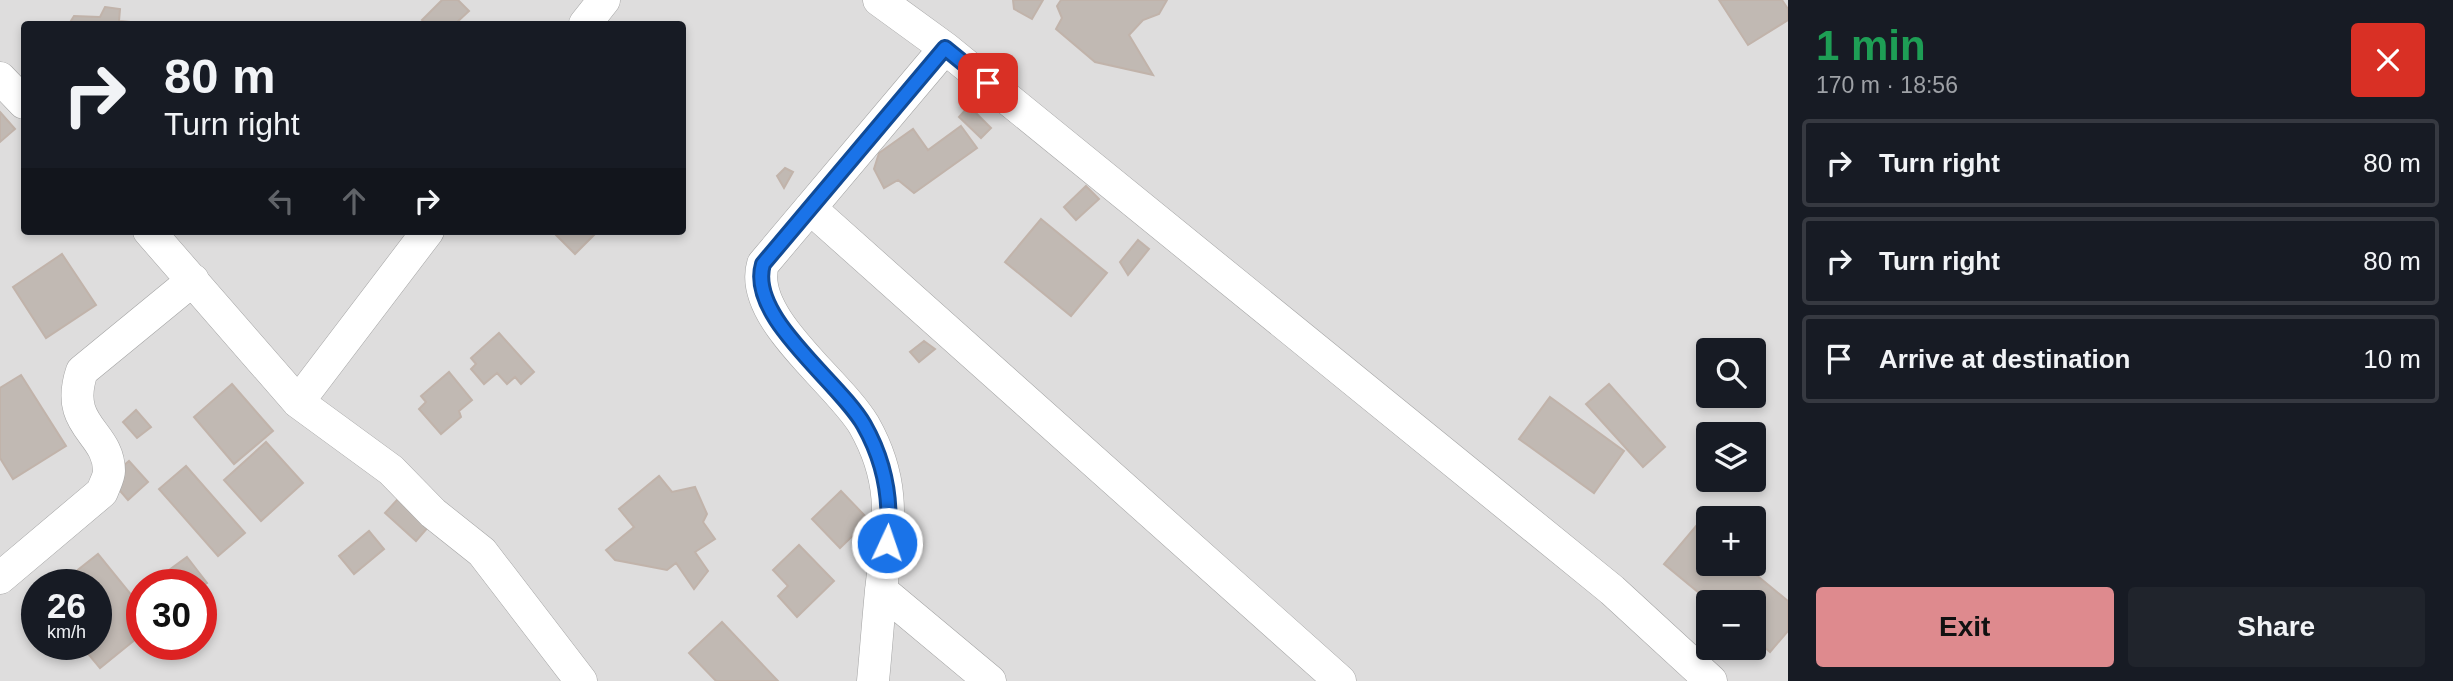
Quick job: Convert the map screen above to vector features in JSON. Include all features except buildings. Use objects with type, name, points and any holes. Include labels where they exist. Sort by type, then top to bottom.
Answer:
[{"type":"street","points":[[587,21],[604,0]]},
{"type":"street","points":[[879,0],[945,48],[1612,590],[1711,681]]},
{"type":"street","points":[[873,681],[890,520],[885,475],[864,425],[769,309],[759,278],[763,264],[945,48]]},
{"type":"street","points":[[0,78],[21,100]]},
{"type":"street","points":[[810,208],[1340,681]]},
{"type":"street","points":[[153,235],[298,402],[391,470],[433,513],[482,552],[581,681]]},
{"type":"street","points":[[298,402],[425,235]]},
{"type":"street","points":[[0,578],[102,492],[109,471],[103,453],[76,406],[77,387],[82,371],[193,281]]},
{"type":"street","points":[[881,590],[990,681]]},
{"type":"shaded area","points":[[0,0],[1788,0],[1788,681],[0,681]]},
{"type":"route","points":[[887,543],[890,520],[885,475],[864,425],[769,309],[762,295],[759,278],[763,264],[945,48],[988,83]]}]
